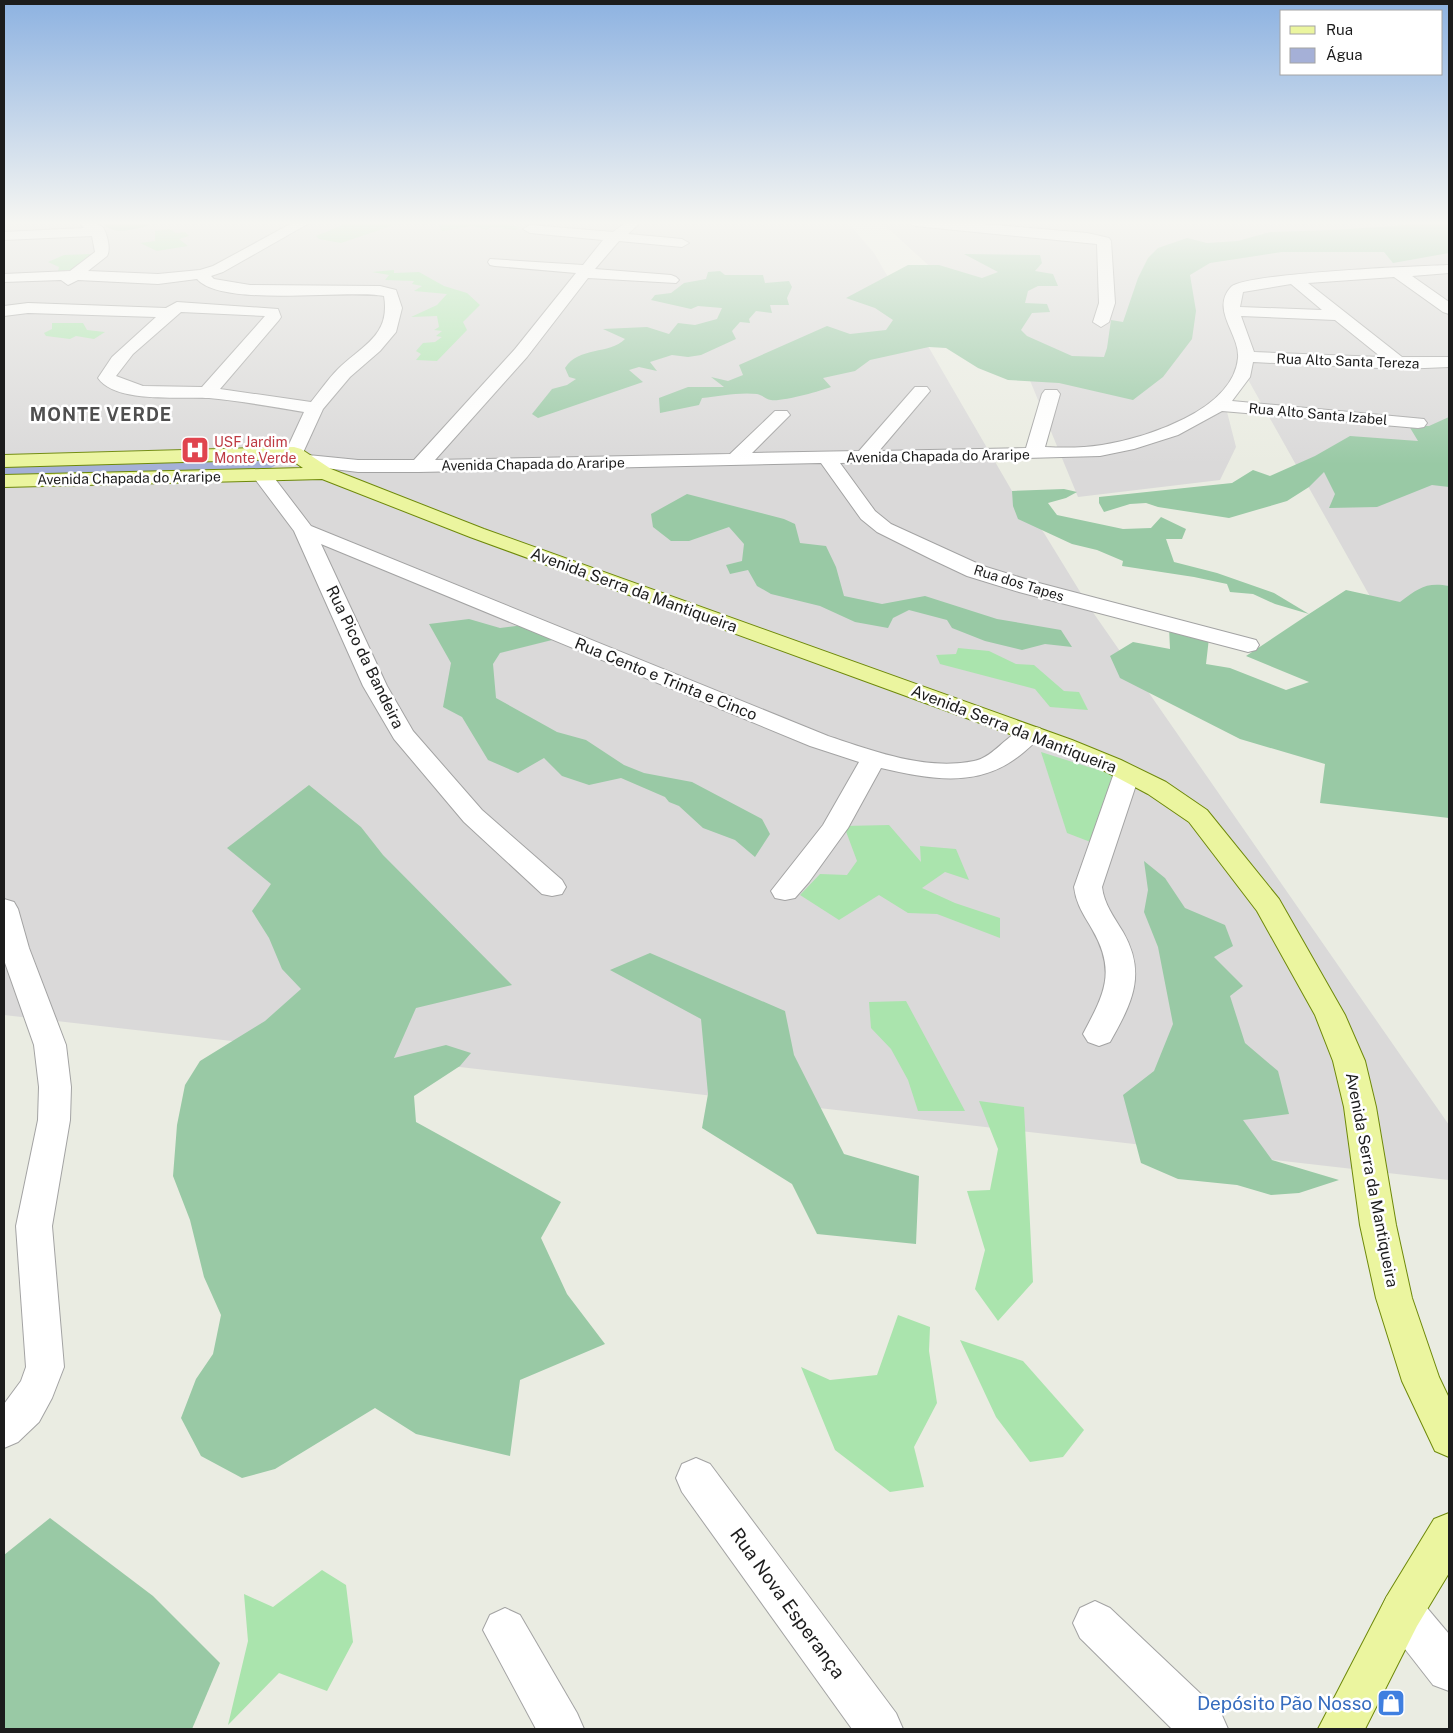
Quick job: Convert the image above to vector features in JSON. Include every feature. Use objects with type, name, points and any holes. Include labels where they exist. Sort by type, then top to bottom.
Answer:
[{"type":"main road","name":"Avenida Chapada do Araripe","points":[[4,461],[309,463]]},
{"type":"main road","name":"Avenida Chapada do Araripe","points":[[4,481],[262,475],[309,463]]},
{"type":"main road","name":"Avenida Serra da Mantiqueira","points":[[309,463],[575,570],[1063,744],[1127,773],[1176,800],[1198,816],[1269,906],[1330,1015],[1349,1061],[1360,1107],[1378,1225],[1394,1298],[1421,1380],[1449,1438]]},
{"type":"main road","points":[[1341,1729],[1402,1611],[1449,1534]]},
{"type":"street","points":[[28,308],[35,303]]},
{"type":"street","points":[[309,463],[316,408],[344,373],[374,348],[388,332],[394,303]]},
{"type":"street","points":[[419,466],[521,353],[560,303]]},
{"type":"street","points":[[1101,322],[1107,303]]},
{"type":"street","points":[[1233,303],[1232,311],[1246,357]]},
{"type":"street","points":[[1322,303],[1400,364]]},
{"type":"street","points":[[207,393],[273,317],[272,312],[177,307],[109,369],[107,378],[115,384],[132,389],[207,393],[316,408]]},
{"type":"street","points":[[4,311],[28,308],[173,312]]},
{"type":"street","points":[[1232,311],[1337,315]]},
{"type":"street","name":"Avenida Chapada do Araripe","points":[[309,463],[358,466],[419,466],[1034,453],[1109,449],[1181,428],[1218,405],[1231,394],[1241,375],[1246,357]]},
{"type":"street","name":"Rua Alto Santa Tereza","points":[[1246,357],[1400,364],[1449,362]]},
{"type":"street","points":[[864,457],[921,391]]},
{"type":"street","points":[[1034,453],[1051,394]]},
{"type":"street","name":"Rua Alto Santa Izabel","points":[[1218,405],[1418,423]]},
{"type":"street","points":[[734,460],[781,415]]},
{"type":"street","name":"Rua dos Tapes","points":[[827,458],[868,515],[884,528],[938,555],[975,571],[1027,587],[1248,645]]},
{"type":"street","name":"Rua Pico da Bandeira","points":[[262,475],[304,530],[375,686],[402,734],[473,816],[552,887]]},
{"type":"street","name":"Rua Cento e Trinta e Cinco","points":[[304,530],[819,741],[873,759],[922,768],[966,771],[986,766],[1031,733]]},
{"type":"street","points":[[786,891],[820,852],[839,824],[873,759]]},
{"type":"street","points":[[1099,1034],[1119,996],[1122,964],[1115,942],[1088,899],[1088,888],[1111,814],[1127,773]]},
{"type":"street","points":[[4,909],[14,948],[50,1045],[55,1088],[54,1120],[34,1226],[45,1368],[39,1389],[29,1405],[4,1429]]},
{"type":"street","name":"Rua Nova Esperança","points":[[696,1478],[880,1729]]},
{"type":"street","points":[[1402,1611],[1449,1669]]},
{"type":"street","points":[[1095,1623],[1205,1729]]},
{"type":"street","points":[[505,1630],[561,1729]]},
{"type":"shaded area","name":"MONTE VERDE","points":[[4,303],[903,303],[1012,491],[1044,533],[1090,608],[1449,1125],[1449,1180],[4,1015]]},
{"type":"shaded area","points":[[970,303],[1449,303],[1449,737],[1241,367],[1225,404],[1236,447],[1220,480],[1078,497],[1015,344]]},
{"type":"green space","points":[[439,303],[478,303],[480,305],[463,322],[467,330],[437,361],[416,360],[421,354],[416,351],[423,343],[435,342],[442,337],[436,336],[442,331],[434,330],[439,327],[437,316],[411,317]]},
{"type":"green space","points":[[664,303],[788,303],[789,305],[770,305],[772,313],[756,311],[749,319],[750,323],[740,322],[732,331],[736,339],[701,355],[688,357],[672,355],[650,362],[657,371],[639,367],[629,370],[643,382],[538,418],[532,414],[552,389],[567,385],[576,379],[569,377],[565,368],[571,361],[586,353],[611,347],[625,339],[603,329],[647,327],[669,334],[678,323],[695,325],[717,319],[722,308],[698,306],[691,309]]},
{"type":"green space","points":[[860,303],[1047,304],[1050,312],[1032,313],[1021,330],[1027,336],[1072,356],[1104,357],[1111,320],[1123,322],[1130,303],[1195,303],[1196,311],[1192,339],[1163,377],[1133,400],[1059,383],[1008,380],[978,368],[946,348],[929,347],[870,360],[855,371],[823,378],[831,387],[801,396],[776,400],[757,394],[722,395],[702,398],[699,405],[660,413],[659,398],[688,387],[724,387],[711,377],[728,381],[743,375],[739,365],[827,326],[850,334],[886,330],[893,320],[875,308]]},
{"type":"green space","points":[[52,323],[83,323],[87,330],[105,332],[94,339],[76,336],[70,339],[46,336],[44,333],[52,329]]},
{"type":"green space","points":[[1449,417],[1449,487],[1432,485],[1377,507],[1329,508],[1335,494],[1324,472],[1309,487],[1287,501],[1229,518],[1158,507],[1146,503],[1130,504],[1104,512],[1099,503],[1099,497],[1232,483],[1253,470],[1270,476],[1315,456],[1350,436],[1418,441],[1409,426],[1429,426]]},
{"type":"green space","points":[[1064,489],[1077,492],[1066,498],[1048,503],[1057,515],[1123,529],[1151,528],[1161,517],[1186,529],[1182,539],[1166,539],[1174,562],[1217,573],[1274,593],[1309,614],[1275,604],[1253,594],[1230,592],[1227,584],[1122,566],[1123,561],[1097,550],[1072,544],[1018,519],[1013,506],[1012,491]]},
{"type":"green space","points":[[687,494],[784,519],[795,524],[800,543],[826,546],[836,567],[844,596],[882,604],[925,596],[997,619],[1061,630],[1072,647],[1045,644],[1022,650],[985,641],[952,628],[947,620],[909,610],[893,618],[888,628],[855,622],[820,606],[771,594],[757,586],[748,570],[730,574],[726,565],[742,561],[744,544],[729,527],[689,541],[671,541],[653,527],[651,514]]},
{"type":"green space","points":[[1434,585],[1449,586],[1449,818],[1320,803],[1325,764],[1240,739],[1120,678],[1110,656],[1133,642],[1170,649],[1169,627],[1209,638],[1206,664],[1230,668],[1286,690],[1309,682],[1246,656],[1346,590],[1400,602],[1423,587]]},
{"type":"green space","points":[[469,619],[500,628],[524,625],[556,639],[500,653],[493,664],[496,698],[557,732],[586,740],[624,765],[644,773],[692,782],[762,819],[770,834],[755,857],[735,840],[703,828],[679,806],[669,802],[665,797],[621,778],[589,785],[562,776],[544,758],[518,773],[488,760],[462,717],[443,707],[451,663],[429,624]]},
{"type":"green space","points":[[958,648],[989,651],[1016,664],[1034,665],[1064,691],[1079,692],[1088,710],[1050,707],[1035,689],[940,664],[936,655],[956,654]]},
{"type":"green space","points":[[1041,752],[1117,776],[1093,843],[1067,833]]},
{"type":"green space","points":[[309,785],[361,827],[383,855],[512,985],[416,1008],[394,1058],[446,1045],[471,1053],[460,1066],[414,1096],[416,1122],[561,1202],[541,1238],[567,1294],[605,1344],[520,1380],[510,1456],[416,1434],[375,1408],[275,1469],[242,1478],[201,1456],[181,1418],[196,1379],[213,1354],[221,1315],[204,1277],[190,1220],[173,1176],[177,1125],[185,1085],[200,1061],[265,1021],[301,989],[282,969],[269,938],[252,911],[271,884],[227,848]]},
{"type":"green space","points":[[889,825],[921,862],[920,846],[956,849],[969,880],[945,872],[922,888],[955,903],[1000,918],[1000,938],[937,914],[908,913],[879,895],[839,920],[800,895],[820,874],[847,875],[857,861],[844,826]]},
{"type":"green space","points":[[1144,861],[1165,878],[1185,908],[1225,925],[1233,946],[1214,957],[1243,986],[1230,996],[1245,1043],[1278,1071],[1289,1114],[1243,1120],[1272,1160],[1339,1180],[1299,1193],[1271,1195],[1237,1185],[1178,1179],[1141,1163],[1123,1095],[1154,1071],[1173,1024],[1158,947],[1144,912],[1148,890]]},
{"type":"green space","points":[[650,953],[785,1011],[794,1055],[844,1154],[919,1176],[916,1244],[817,1234],[792,1184],[702,1128],[708,1094],[701,1019],[610,970]]},
{"type":"green space","points":[[906,1001],[965,1111],[918,1111],[908,1080],[891,1049],[871,1028],[869,1002]]},
{"type":"green space","points":[[979,1101],[1024,1107],[1033,1282],[998,1321],[975,1289],[985,1250],[967,1191],[990,1190],[998,1149]]},
{"type":"green space","points":[[898,1315],[930,1327],[929,1351],[937,1403],[914,1447],[924,1487],[890,1492],[835,1450],[801,1367],[830,1380],[877,1375]]},
{"type":"green space","points":[[960,1340],[1023,1361],[1084,1430],[1063,1457],[1030,1462],[996,1417]]},
{"type":"green space","points":[[50,1518],[153,1596],[220,1663],[192,1729],[4,1729],[4,1555]]},
{"type":"green space","points":[[322,1570],[346,1585],[353,1642],[327,1691],[279,1673],[228,1725],[248,1641],[244,1594],[273,1607]]},
{"type":"water","points":[[249,457],[273,458],[280,463],[267,470],[4,476],[4,465]]},
{"type":"place","name":"USF Jardim Monte Verde","points":[[195,450]]},
{"type":"place","name":"Depósito Pão Nosso","points":[[1391,1703]]},
{"type":"district","name":"MONTE VERDE","points":[[101,414]]}]
